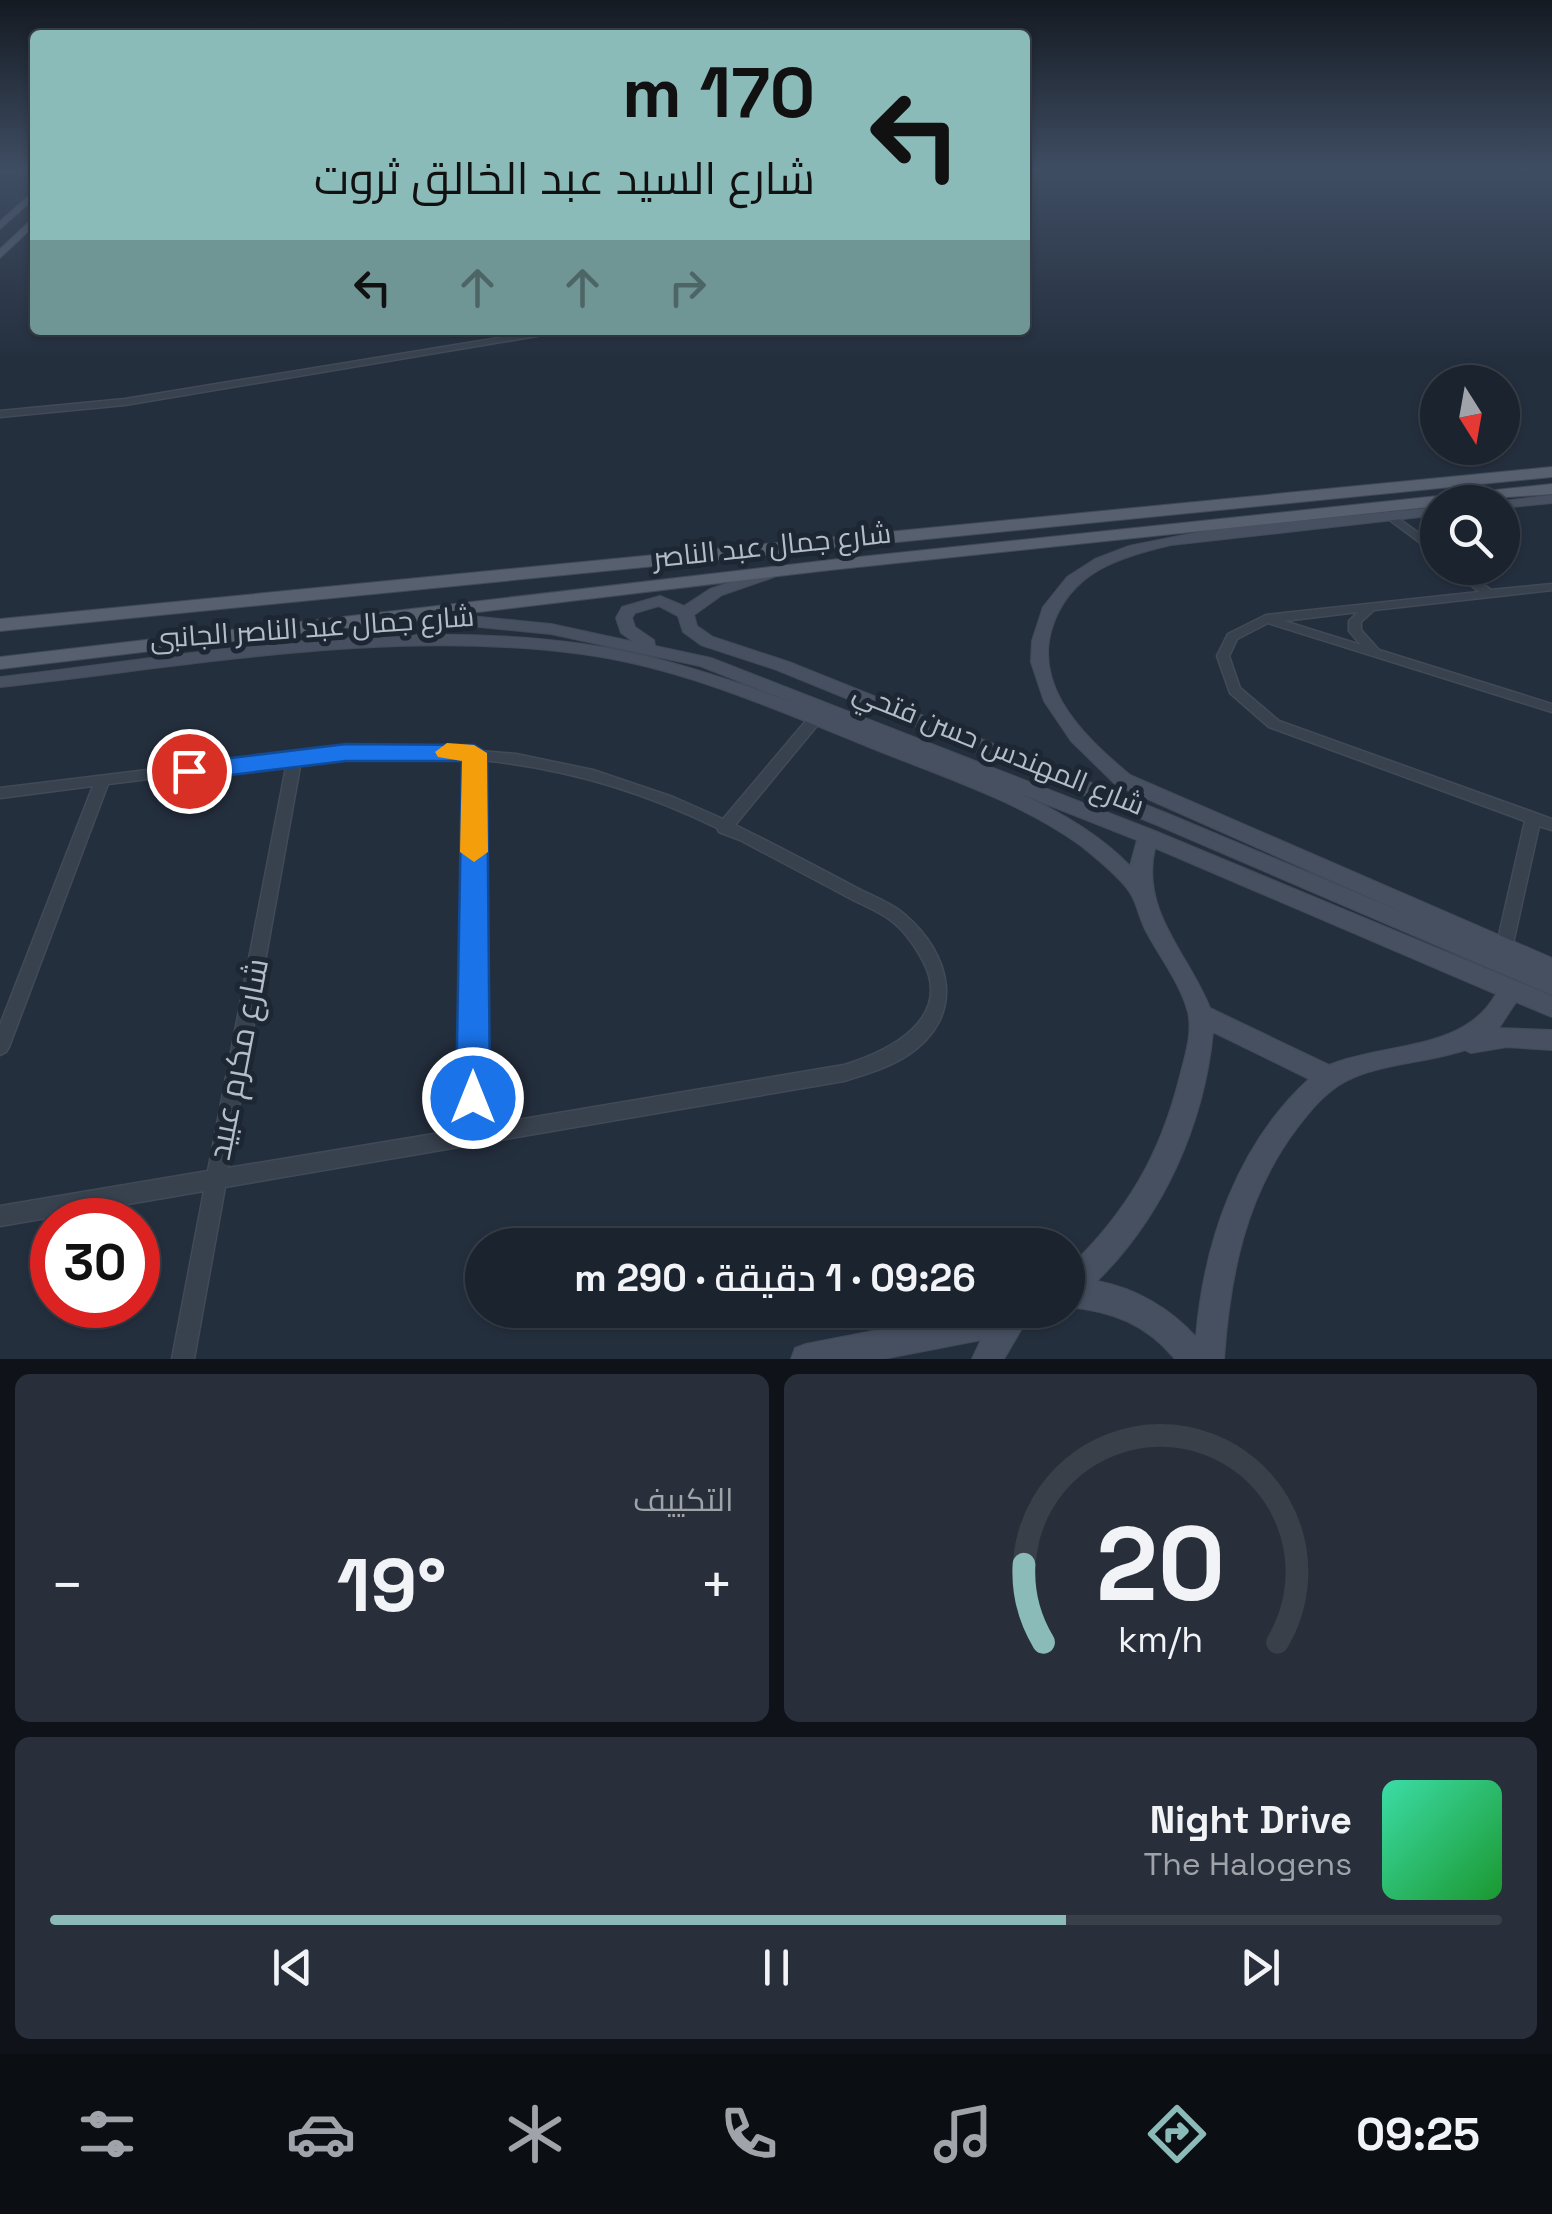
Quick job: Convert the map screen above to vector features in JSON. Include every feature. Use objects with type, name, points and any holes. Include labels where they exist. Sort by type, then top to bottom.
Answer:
[{"type":"main road","points":[[0,255],[21,233]]},
{"type":"main road","name":"شارع جمال عبد الناصر","points":[[0,625],[1552,472]]},
{"type":"main road","name":"شارع جمال عبد الناصر","points":[[0,663],[784,570],[1263,525],[1552,489]]},
{"type":"main road","points":[[0,638],[540,574]]},
{"type":"main road","points":[[0,650],[221,626],[404,615]]},
{"type":"main road","points":[[48,678],[60,656]]},
{"type":"street","points":[[0,414],[114,403],[530,335]]},
{"type":"street","points":[[1520,502],[1552,499]]},
{"type":"street","points":[[1420,513],[1263,525],[1132,550],[1074,580],[1044,618],[1040,648],[1043,674],[1065,719],[1160,820],[1552,968]]},
{"type":"street","points":[[1391,516],[1420,539]]},
{"type":"street","points":[[653,648],[626,629],[628,610],[660,601],[673,604],[685,614],[716,592],[784,570]]},
{"type":"street","points":[[1478,585],[1489,594]]},
{"type":"street","points":[[1552,586],[1266,620],[1241,630],[1223,656],[1234,690],[1258,713],[1293,733],[1552,825]]},
{"type":"street","points":[[1375,607],[1362,612],[1355,621],[1355,631],[1379,654]]},
{"type":"street","name":"شارع المهندس حسن فتحي","points":[[685,614],[690,628],[707,641],[784,666],[1552,985]]},
{"type":"street","name":"شارع المهندس حسن فتحي","points":[[404,615],[551,629],[705,662],[1026,795],[1160,820],[1552,1007]]},
{"type":"street","points":[[1266,620],[1552,708]]},
{"type":"street","name":"شارع جمال عبد الناصر الجانبى","points":[[0,682],[416,640],[506,641],[627,658],[728,685],[1026,795]]},
{"type":"street","points":[[1533,702],[1552,699]]},
{"type":"street","points":[[724,828],[814,719]]},
{"type":"street","points":[[0,794],[390,750],[474,753],[590,773],[666,800],[897,916],[921,938],[936,965],[939,995],[930,1022],[911,1046],[883,1063],[857,1070],[0,1216]]},
{"type":"street","points":[[473,1136],[474,753]]},
{"type":"street","name":"شارع مكرم عبيد","points":[[183,1359],[294,759]]},
{"type":"street","points":[[0,1047],[102,782]]},
{"type":"street","points":[[1026,795],[1087,837],[1139,889]]},
{"type":"street","points":[[1504,948],[1533,818]]},
{"type":"street","points":[[1085,1273],[1130,1224],[1164,1170],[1183,1126],[1201,1040],[1201,1015],[1186,979],[1148,919],[1139,889],[1139,861],[1160,820]]},
{"type":"street","points":[[1460,1044],[1493,1020],[1511,990]]},
{"type":"street","points":[[1201,1015],[1330,1077]]},
{"type":"street","points":[[1209,1359],[1212,1309],[1223,1247],[1242,1193],[1266,1147],[1312,1090],[1330,1077],[1362,1064],[1507,1037],[1552,1040]]},
{"type":"street","points":[[1085,1292],[1127,1303],[1158,1322],[1194,1359]]},
{"type":"street","points":[[806,1359],[951,1328]]},
{"type":"street","points":[[987,1359],[1007,1328]]},
{"type":"slow traffic","points":[[447,752],[474,753],[474,852]]},
{"type":"route","points":[[189,771],[346,752],[474,753],[473,1098]]}]
